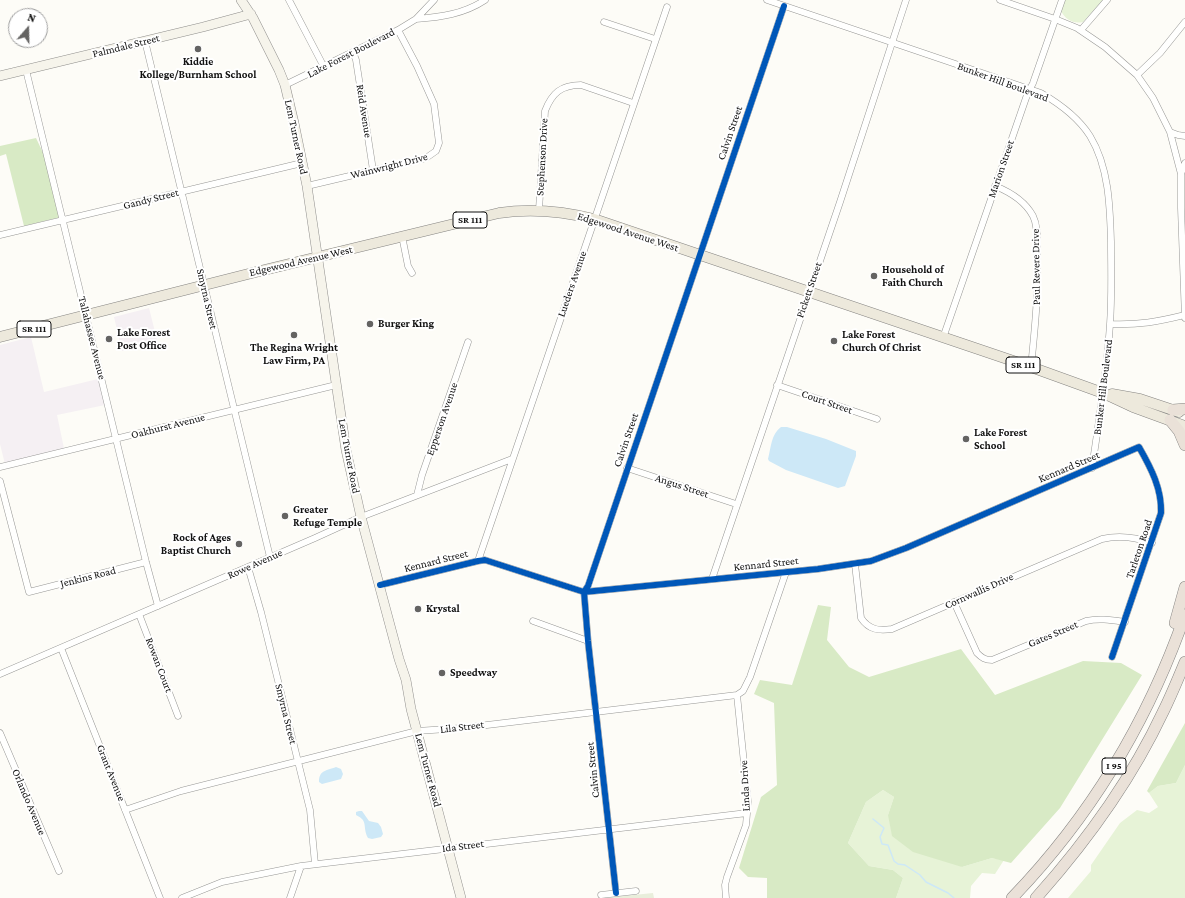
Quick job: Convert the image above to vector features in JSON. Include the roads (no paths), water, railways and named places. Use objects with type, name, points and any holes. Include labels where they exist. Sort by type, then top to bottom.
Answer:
[{"type":"highway","points":[[1185,409],[1172,415],[1185,445]]},
{"type":"highway","points":[[1143,715],[1178,614],[1185,587]]},
{"type":"highway","name":"I 95","points":[[1012,898],[1050,856],[1089,806],[1119,758],[1143,715],[1169,657],[1185,615]]},
{"type":"highway","name":"I 95","points":[[1036,898],[1069,860],[1106,810],[1129,774],[1162,714],[1185,662]]},
{"type":"highway","points":[[1162,714],[1175,695],[1185,675]]},
{"type":"main road","name":"Lem Turner Road","points":[[241,0],[251,14],[285,85],[307,186],[346,450],[361,517],[406,680],[417,731],[461,898]]},
{"type":"main road","name":"Lem Turner Road","points":[[248,0],[251,14]]},
{"type":"main road","name":"Palmdale Street","points":[[0,76],[251,14]]},
{"type":"main road","name":"Edgewood Avenue West","points":[[0,337],[499,213],[539,210],[574,214],[594,220],[1031,367],[1103,393],[1136,398],[1172,415],[1185,426]]},
{"type":"main road","name":"Edgewood Avenue West","points":[[1172,415],[1185,414]]},
{"type":"street","points":[[289,0],[324,67]]},
{"type":"street","name":"Lake Forest Boulevard","points":[[285,85],[398,30],[416,19],[434,0]]},
{"type":"street","name":"Lake Forest Boulevard","points":[[416,19],[435,18],[459,13],[475,7],[485,0]]},
{"type":"street","name":"Bunker Hill Boulevard","points":[[767,0],[777,2],[784,6],[891,43],[1041,93],[1074,116],[1091,137],[1107,184],[1112,282],[1110,324],[1103,393],[1092,468]]},
{"type":"street","name":"Pickett Street","points":[[712,579],[906,0]]},
{"type":"street","points":[[1000,0],[1055,19],[1081,30],[1105,47],[1137,75],[1153,98],[1170,132],[1181,174],[1182,267],[1185,316],[1145,324],[1110,324]]},
{"type":"street","name":"Marion Street","points":[[943,338],[1027,95],[1033,83],[1062,0]]},
{"type":"street","points":[[1081,30],[1107,0]]},
{"type":"street","name":"Calvin Street","points":[[616,893],[588,641],[584,592],[588,586],[784,6]]},
{"type":"street","name":"Lueders Avenue","points":[[478,561],[667,7]]},
{"type":"street","points":[[604,22],[655,39]]},
{"type":"street","points":[[1137,75],[1160,53],[1185,22]]},
{"type":"street","name":"Wainwright Drive","points":[[307,186],[426,158],[436,151],[439,142],[434,104],[417,66],[398,30]]},
{"type":"street","name":"Smyrna Street","points":[[145,41],[270,557]]},
{"type":"street","name":"Reid Avenue","points":[[353,52],[356,60],[373,170]]},
{"type":"street","name":"Tallahassee Avenue","points":[[26,70],[158,606]]},
{"type":"street","name":"Stephenson Drive","points":[[539,210],[545,111],[554,94],[562,88],[572,85],[581,85],[634,103]]},
{"type":"street","points":[[1170,132],[1185,136]]},
{"type":"street","name":"Gandy Street","points":[[0,235],[302,163]]},
{"type":"street","points":[[1181,174],[1185,163]]},
{"type":"street","name":"Paul Revere Drive","points":[[995,186],[1014,195],[1029,208],[1034,218],[1037,231],[1037,312],[1031,367]]},
{"type":"street","points":[[402,236],[408,266],[412,273]]},
{"type":"street","name":"Epperson Avenue","points":[[417,495],[422,475],[468,342]]},
{"type":"street","name":"Oakhurst Avenue","points":[[0,467],[336,385]]},
{"type":"street","name":"Court Street","points":[[777,385],[878,419]]},
{"type":"street","name":"Kennard Street","points":[[380,585],[478,561],[492,562],[584,592],[855,564],[877,559],[906,548],[1139,447]]},
{"type":"street","name":"Tarleton Road","points":[[1112,657],[1161,513],[1161,498],[1153,474],[1139,447]]},
{"type":"street","name":"Rowe Avenue","points":[[0,674],[361,517],[512,459]]},
{"type":"street","name":"Angus Street","points":[[627,468],[736,504]]},
{"type":"street","name":"Jenkins Road","points":[[0,481],[29,592],[146,562]]},
{"type":"street","name":"Cornwallis Drive","points":[[855,564],[862,618],[865,624],[882,631],[892,629],[1102,539],[1113,536],[1126,537],[1152,543]]},
{"type":"street","name":"Smyrna Street","points":[[248,566],[261,612],[310,810],[315,864]]},
{"type":"street","points":[[737,695],[743,691],[750,677],[786,572]]},
{"type":"street","name":"Gates Street","points":[[954,602],[977,653],[983,659],[992,660],[1086,621],[1094,619],[1108,619],[1124,622]]},
{"type":"street","name":"Rowan Court","points":[[139,614],[178,716]]},
{"type":"street","points":[[533,621],[588,641]]},
{"type":"street","name":"Grant Avenue","points":[[61,648],[160,898]]},
{"type":"street","name":"Lila Street","points":[[125,810],[181,791],[417,731],[737,695]]},
{"type":"street","name":"Linda Drive","points":[[726,898],[725,885],[727,877],[746,826],[748,813],[747,781],[737,695]]},
{"type":"street","name":"Orlando Avenue","points":[[0,733],[58,871]]},
{"type":"street","name":"Ida Street","points":[[182,898],[222,882],[301,866],[748,813]]},
{"type":"street","points":[[290,898],[301,866]]},
{"type":"street","points":[[601,895],[636,891]]},
{"type":"water","points":[[781,427],[787,427],[826,439],[856,451],[856,456],[845,486],[838,488],[786,470],[769,461],[768,459],[773,437]]},
{"type":"water","points":[[336,767],[341,769],[343,774],[341,779],[322,784],[319,782],[320,775],[322,773]]},
{"type":"water","points":[[362,811],[369,821],[378,823],[383,834],[381,837],[372,839],[368,838],[363,820],[356,815],[356,812]]},
{"type":"waterway","points":[[873,819],[884,828],[880,837],[882,844],[888,845],[894,861],[898,864],[905,865],[920,875],[926,882],[948,893],[954,898]]},
{"type":"place","name":"Kiddie Kollege/Burnham School","points":[[198,49]]},
{"type":"place","name":"Household of Faith Church","points":[[874,276]]},
{"type":"place","name":"Burger King","points":[[370,324]]},
{"type":"place","name":"The Regina Wright Law Firm, PA","points":[[294,335]]},
{"type":"place","name":"Lake Forest Post Office","points":[[109,339]]},
{"type":"place","name":"Lake Forest Church Of Christ","points":[[834,341]]},
{"type":"place","name":"Lake Forest School","points":[[966,439]]},
{"type":"place","name":"Greater Refuge Temple","points":[[285,516]]},
{"type":"place","name":"Rock of Ages Baptist Church","points":[[239,544]]},
{"type":"place","name":"Krystal","points":[[418,609]]},
{"type":"place","name":"Speedway","points":[[442,673]]}]
